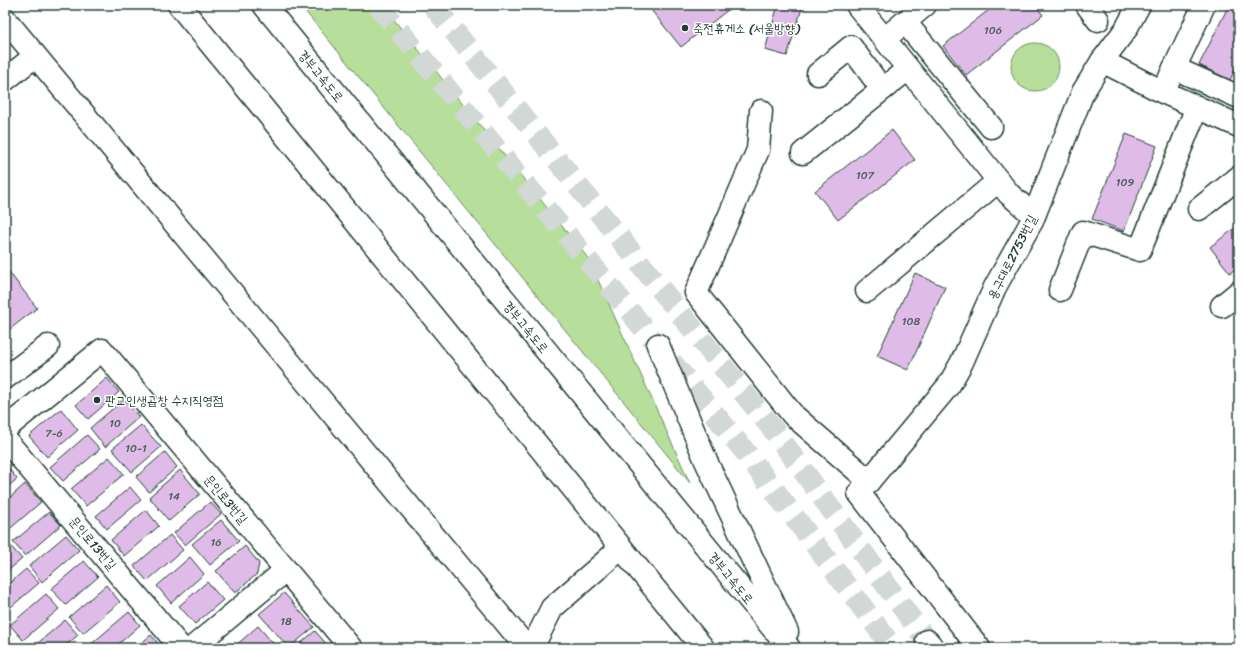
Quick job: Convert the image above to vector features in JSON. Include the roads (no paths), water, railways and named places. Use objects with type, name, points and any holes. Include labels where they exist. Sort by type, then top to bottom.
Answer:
[{"type":"main road","points":[[178,5],[703,648]]},
{"type":"main road","name":"경부고속도로","points":[[264,5],[789,648]]},
{"type":"main road","points":[[857,5],[998,181],[1009,194],[1032,214],[1032,221]]},
{"type":"main road","points":[[884,39],[925,5]]},
{"type":"main road","name":"용구대로2753번길","points":[[864,487],[949,386],[962,362],[995,287],[1032,221],[1083,92],[1102,61],[1126,30],[1139,5]]},
{"type":"main road","points":[[1163,92],[1204,5]]},
{"type":"main road","points":[[5,19],[527,648]]},
{"type":"main road","points":[[905,22],[992,128]]},
{"type":"main road","points":[[818,74],[851,47],[882,89]]},
{"type":"main road","points":[[5,80],[35,56]]},
{"type":"main road","points":[[1102,61],[1163,92],[1239,126]]},
{"type":"main road","points":[[1174,68],[1239,97]]},
{"type":"main road","points":[[803,153],[908,69]]},
{"type":"main road","points":[[1060,290],[1083,232],[1140,250],[1197,107]]},
{"type":"main road","points":[[760,111],[758,150],[696,293],[793,415],[864,487],[979,648]]},
{"type":"main road","points":[[1199,208],[1239,177]]},
{"type":"main road","points":[[866,291],[998,181]]},
{"type":"main road","points":[[1222,306],[1239,292]]},
{"type":"main road","points":[[658,345],[706,461],[794,648]]},
{"type":"main road","points":[[5,378],[48,346]]},
{"type":"main road","name":"문인로3번길","points":[[5,429],[102,350],[351,648]]},
{"type":"main road","name":"문인로13번길","points":[[5,439],[182,648]]},
{"type":"main road","points":[[532,648],[552,608],[621,548]]},
{"type":"main road","points":[[192,648],[286,570]]},
{"type":"tunnel","points":[[378,5],[743,449],[893,648]]},
{"type":"tunnel","points":[[433,5],[772,428],[927,641]]},
{"type":"place","name":"죽전휴게소 (서울방향)","points":[[685,28]]},
{"type":"place","name":"판교인생곱창 수지직영점","points":[[97,400]]}]
